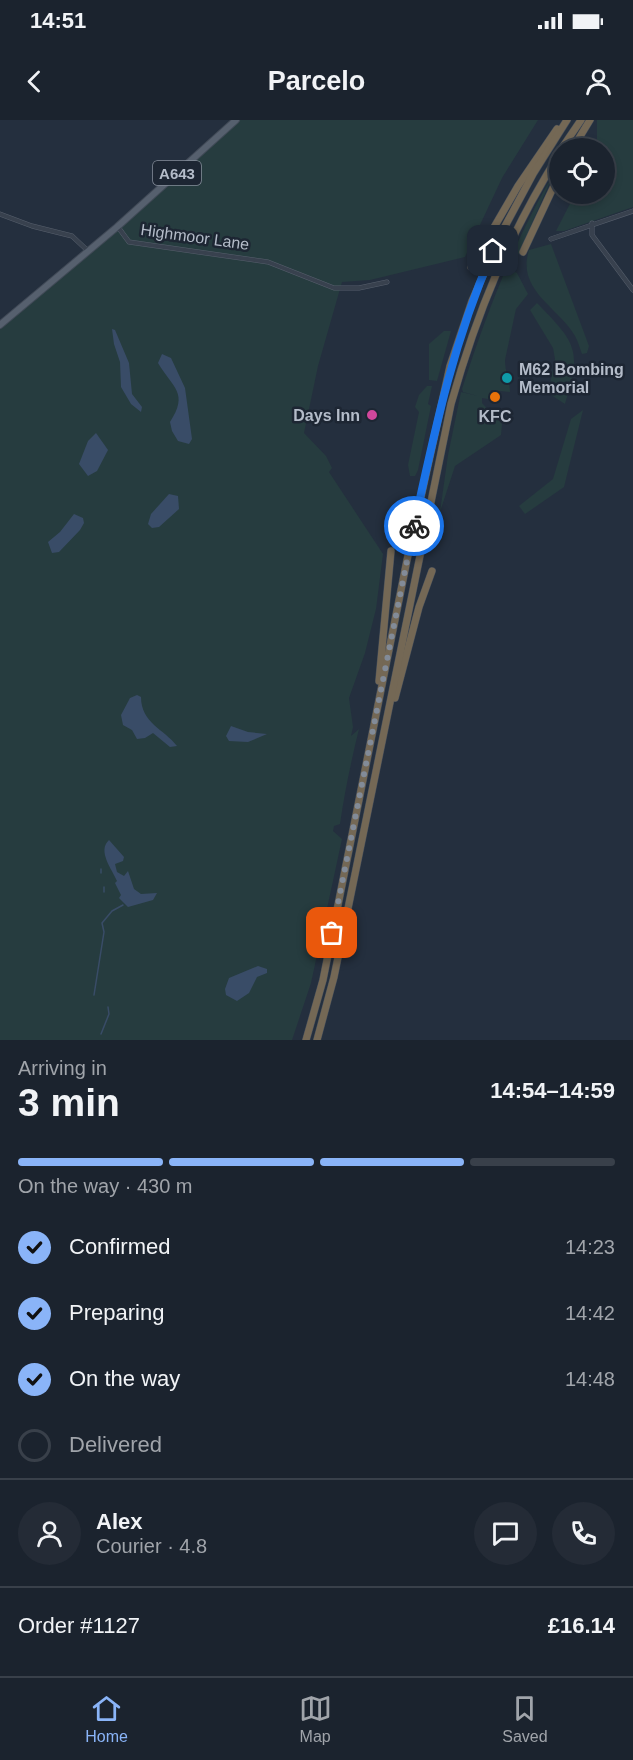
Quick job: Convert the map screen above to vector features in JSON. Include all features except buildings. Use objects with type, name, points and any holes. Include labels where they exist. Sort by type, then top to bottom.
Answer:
[{"type":"highway","points":[[471,267],[534,161],[566,120]]},
{"type":"highway","points":[[306,1040],[323,980],[441,403],[459,336],[503,230],[538,165],[566,120]]},
{"type":"highway","points":[[569,138],[581,120]]},
{"type":"highway","points":[[579,138],[590,120]]},
{"type":"highway","points":[[317,1040],[334,977],[443,444],[467,348],[488,290],[526,209],[549,171]]},
{"type":"highway","points":[[523,252],[549,197]]},
{"type":"highway","points":[[375,722],[391,550]]},
{"type":"highway","points":[[385,729],[402,676],[419,607],[432,571]]},
{"type":"main road","name":"A643","points":[[117,227],[236,120]]},
{"type":"main road","name":"Highmoor Lane","points":[[0,325],[117,227]]},
{"type":"street","points":[[551,239],[592,223],[633,211]]},
{"type":"street","points":[[0,214],[32,226],[72,236],[88,251]]},
{"type":"street","points":[[592,223],[592,235],[633,290]]},
{"type":"street","name":"Highmoor Lane","points":[[117,227],[129,242],[268,262],[334,288],[359,288],[387,282]]},
{"type":"green space","points":[[236,120],[538,120],[502,178],[465,257],[370,280],[342,282],[318,366],[304,433],[326,456],[332,468],[329,472],[383,554],[376,609],[365,653],[349,698],[353,727],[351,736],[359,729],[340,824],[334,826],[333,831],[342,839],[311,983],[292,1040],[0,1040],[0,325]]},
{"type":"green space","points":[[597,120],[633,120],[633,207],[564,231],[556,231],[570,204],[615,204],[615,138],[597,138]]},
{"type":"green space","points":[[549,182],[514,264],[513,271],[517,273],[528,294],[516,309],[505,360],[510,392],[491,390],[488,399],[482,398],[482,403],[502,424],[501,435],[455,466],[440,512],[448,455],[461,392],[478,396],[463,392],[462,389],[491,306],[514,251]]},
{"type":"green space","points":[[551,244],[589,346],[587,353],[582,354],[575,336],[533,287],[528,276],[529,250]]},
{"type":"green space","points":[[537,303],[560,328],[572,348],[574,371],[565,404],[548,393],[555,359],[553,348],[530,310]]},
{"type":"green space","points":[[444,331],[451,331],[437,381],[429,380],[429,344]]},
{"type":"green space","points":[[427,386],[432,386],[428,404],[431,406],[418,470],[415,476],[410,476],[408,465],[419,412],[415,407],[419,395]]},
{"type":"green space","points":[[583,410],[564,487],[525,514],[519,506],[553,479],[571,419]]},
{"type":"water","points":[[112,329],[115,330],[129,363],[132,394],[142,407],[141,412],[131,404],[121,387],[120,362]]},
{"type":"water","points":[[162,354],[171,358],[185,388],[192,439],[189,444],[178,441],[172,431],[170,422],[176,412],[179,397],[158,363]]},
{"type":"water","points":[[96,433],[108,450],[97,471],[88,476],[79,464],[88,441]]},
{"type":"water","points":[[169,494],[178,496],[179,509],[159,527],[152,528],[148,524],[151,514]]},
{"type":"water","points":[[74,514],[83,518],[84,523],[59,552],[52,553],[48,542],[60,532]]},
{"type":"water","points":[[137,695],[141,697],[142,706],[149,719],[177,746],[170,747],[153,733],[145,738],[137,739],[132,730],[123,725],[121,715],[130,698]]},
{"type":"water","points":[[231,726],[248,732],[267,734],[248,742],[229,741],[226,736]]},
{"type":"water","points":[[109,840],[124,857],[123,861],[115,864],[117,872],[124,876],[128,871],[134,889],[141,894],[157,893],[153,900],[128,907],[119,898],[121,895],[115,883],[117,881],[105,855],[104,849]]},
{"type":"water","points":[[258,966],[267,969],[267,973],[257,977],[249,993],[237,1001],[226,995],[225,989],[229,978]]},
{"type":"waterway","points":[[104,887],[104,892]]},
{"type":"waterway","points":[[94,995],[104,932],[102,923],[112,911],[123,905]]},
{"type":"waterway","points":[[101,1034],[109,1014],[108,1007]]},
{"type":"way so far","points":[[332,933],[414,526]]},
{"type":"place","name":"M62 Bombing Memorial","points":[[507,378]]},
{"type":"place","name":"KFC","points":[[495,397]]},
{"type":"place","name":"Days Inn","points":[[372,415]]},
{"type":"route","points":[[414,526],[450,366],[472,301],[493,251]]}]
